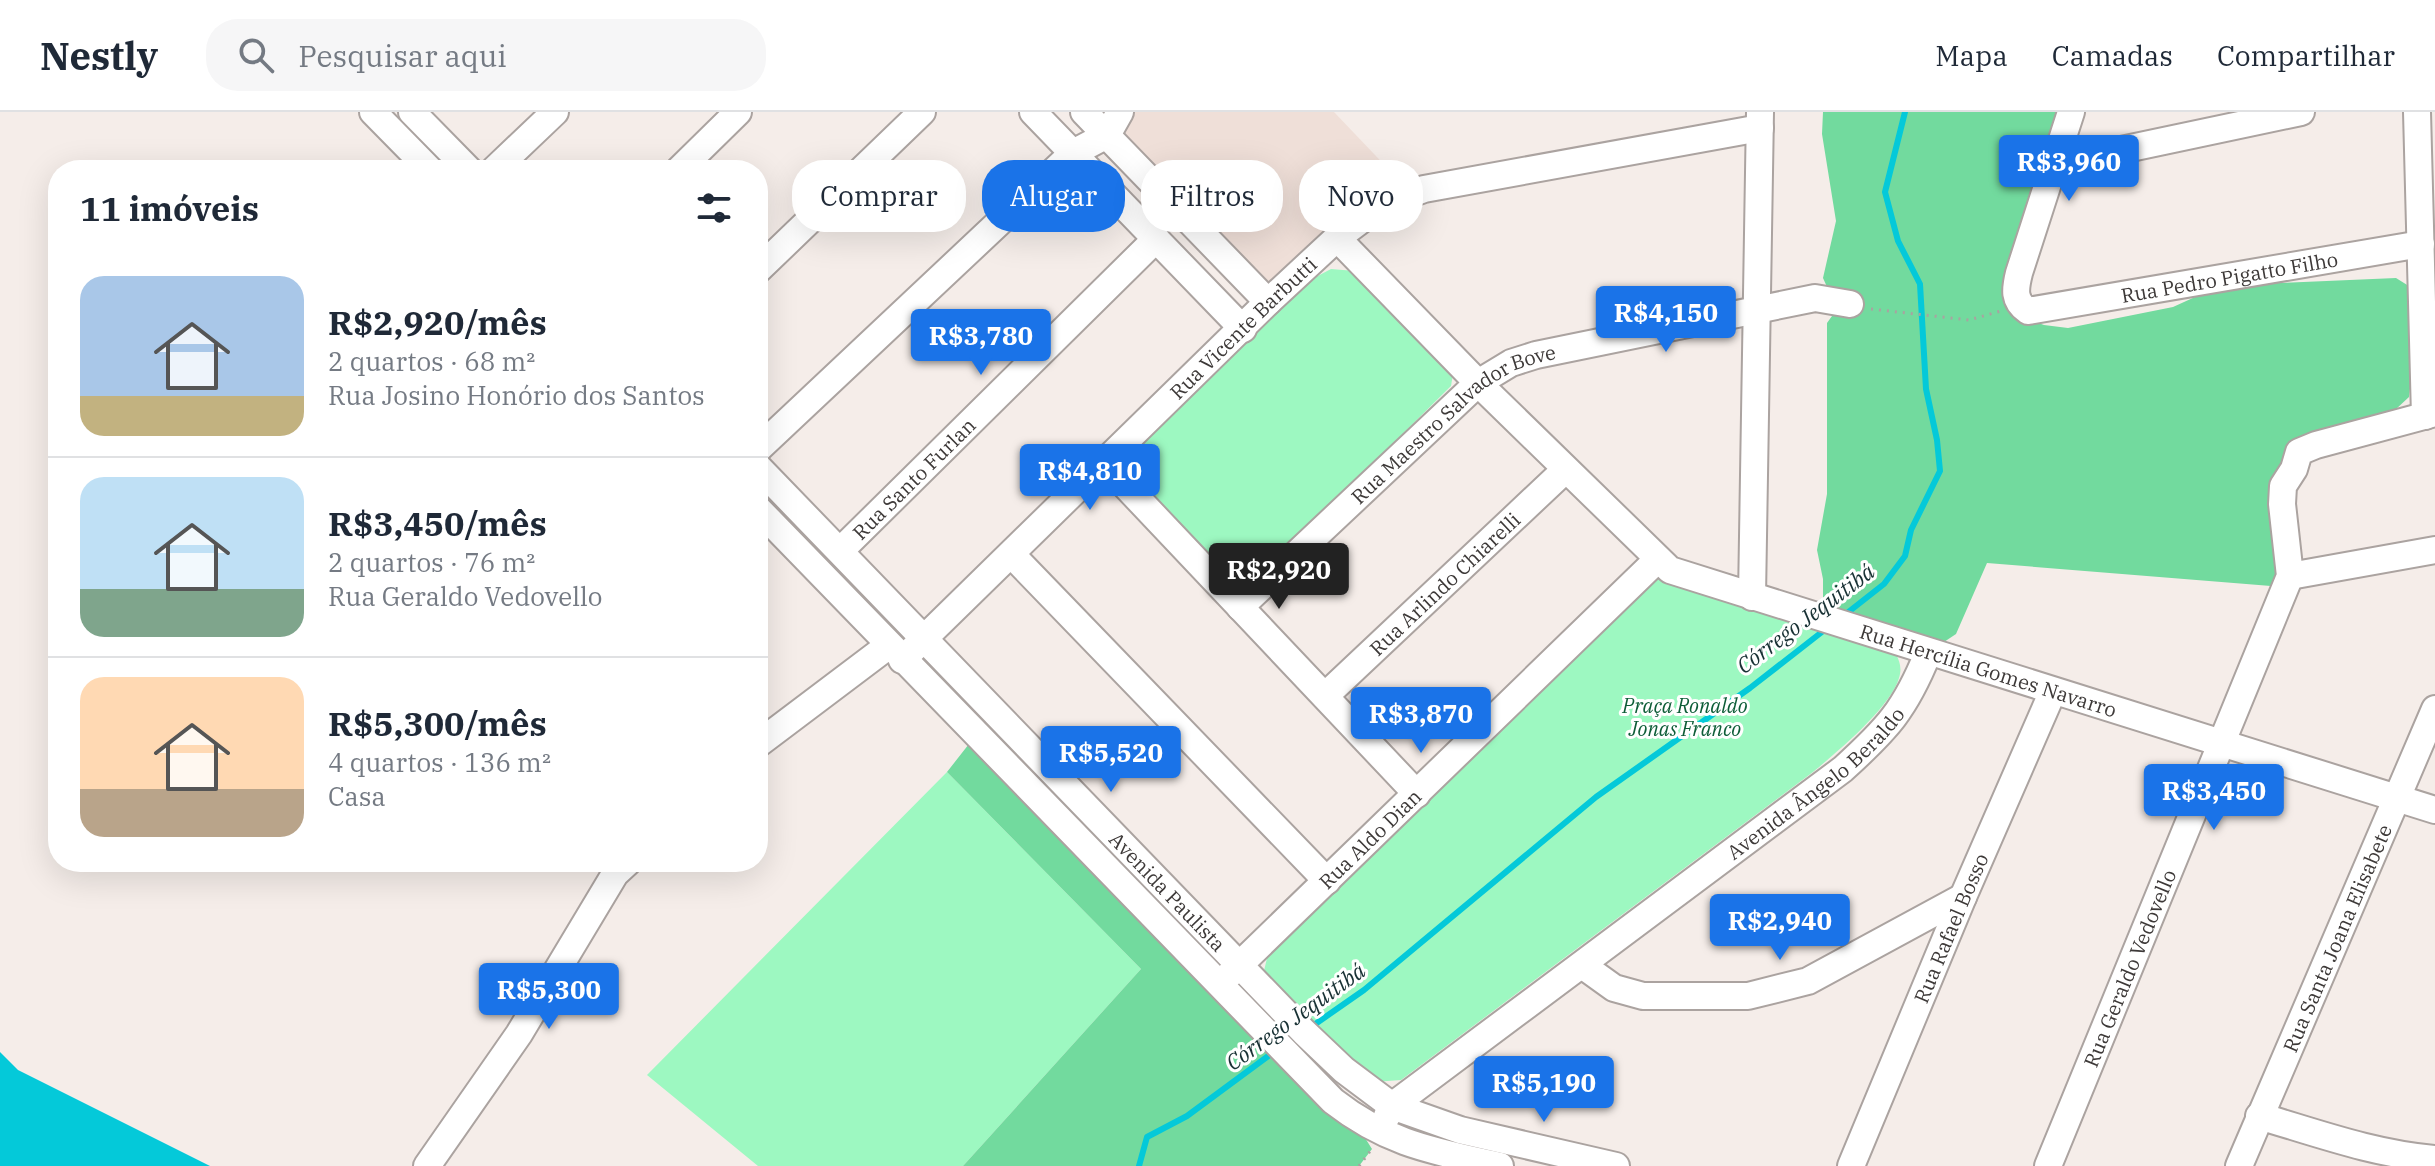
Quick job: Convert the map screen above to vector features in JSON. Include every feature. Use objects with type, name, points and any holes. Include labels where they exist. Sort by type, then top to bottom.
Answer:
[{"type":"street","points":[[373,112],[420,160]]},
{"type":"street","points":[[412,112],[459,160]]},
{"type":"street","points":[[505,160],[555,112]]},
{"type":"street","points":[[689,160],[738,112]]},
{"type":"street","points":[[768,260],[922,112]]},
{"type":"street","points":[[1033,112],[1243,329]]},
{"type":"street","points":[[1084,112],[1268,302]]},
{"type":"street","points":[[768,440],[1073,153],[1107,135],[1120,112]]},
{"type":"street","points":[[2029,308],[2015,292],[2019,273],[2071,112]]},
{"type":"street","points":[[2055,164],[2301,112]]},
{"type":"street","points":[[2417,112],[2430,415]]},
{"type":"street","points":[[1752,597],[1760,120]]},
{"type":"street","name":"Rua Vicente Barbutti","points":[[768,737],[895,653],[924,638],[1268,302],[1337,238],[1381,205],[1424,189],[1760,120]]},
{"type":"street","name":"Rua Hercília Gomes Navarro","points":[[1337,238],[1565,470],[1670,570],[2435,810]]},
{"type":"street","name":"Rua Santo Furlan","points":[[841,550],[1156,239]]},
{"type":"street","name":"Rua Pedro Pigatto Filho","points":[[2029,308],[2421,244]]},
{"type":"street","name":"Rua Maestro Salvador Bove","points":[[1240,607],[1478,383],[1511,363],[1536,355],[1815,298],[1850,304]]},
{"type":"street","name":"Rua Geraldo Vedovello","points":[[2048,1166],[2290,576],[2282,495],[2299,452],[2430,415]]},
{"type":"street","points":[[1104,463],[1417,794]]},
{"type":"street","name":"Rua Arlindo Chiarelli","points":[[1325,696],[1565,470]]},
{"type":"street","name":"Avenida Paulista","points":[[768,477],[1344,1070],[1392,1106],[1460,1130],[1616,1166]]},
{"type":"street","name":"Avenida Paulista","points":[[768,520],[1333,1101],[1396,1147],[1500,1166]]},
{"type":"street","points":[[2290,576],[2435,550]]},
{"type":"street","points":[[1011,554],[1327,881]]},
{"type":"street","name":"Rua Aldo Dian","points":[[1220,985],[1657,560]]},
{"type":"street","name":"Avenida Ângelo Beraldo","points":[[1396,1147],[1392,1106],[1843,769],[1887,729],[1909,696],[1928,653]]},
{"type":"street","name":"Rua Rafael Bosso","points":[[1851,1166],[2053,691]]},
{"type":"street","name":"Rua Santa Joana Elisabete","points":[[2239,1166],[2435,709]]},
{"type":"street","points":[[427,1166],[519,1034],[617,872]]},
{"type":"street","points":[[1582,965],[1614,988],[1643,996],[1748,996],[1808,981],[1963,897]]},
{"type":"street","points":[[2259,1116],[2363,1157],[2435,1159]]},
{"type":"path","points":[[1850,304],[1969,320],[2029,308]]},
{"type":"shaded area","points":[[1126,112],[1334,112],[1380,160],[1299,160],[1299,232],[1341,232],[1268,296],[1205,232],[1283,232],[1283,160],[1141,160],[1141,167],[1110,136]]},
{"type":"green space","points":[[1823,112],[2061,112],[2022,317],[2044,325],[2068,328],[2173,307],[2206,292],[2231,270],[2281,283],[2396,278],[2412,288],[2420,307],[2409,397],[2395,410],[2298,439],[2279,573],[2271,586],[1987,563],[1956,634],[1944,642],[1920,646],[1823,607],[1823,579],[1817,550],[1827,494],[1827,323],[1837,309],[1823,278],[1836,221],[1822,134]]},
{"type":"green space","points":[[1331,269],[1355,271],[1453,374],[1451,386],[1255,580],[1247,585],[1235,586],[1125,472],[1124,465],[1129,456],[1312,279]]},
{"type":"green space","name":"Praça Ronaldo Jonas Franco","points":[[1656,578],[1664,578],[1896,654],[1900,672],[1894,690],[1862,729],[1813,772],[1401,1080],[1374,1082],[1263,975],[1268,954]]},
{"type":"green space","points":[[976,735],[1350,1114],[1372,1149],[1359,1166],[963,1166],[1141,969],[947,772]]},
{"type":"green space","points":[[947,772],[1141,969],[963,1166],[758,1166],[647,1075]]},
{"type":"water","points":[[0,1052],[18,1070],[210,1166],[0,1166]]},
{"type":"waterway","name":"Córrego Jequitibá","points":[[1842,617],[1884,584],[1905,556],[1911,530],[1940,471],[1926,389],[1920,284],[1898,241],[1885,192],[1905,112]]},
{"type":"waterway","name":"Córrego Jequitibá","points":[[1311,1027],[1364,990],[1596,797],[1750,688],[1827,628]]},
{"type":"waterway","name":"Córrego Jequitibá","points":[[1139,1166],[1147,1137],[1187,1116],[1275,1051]]}]
